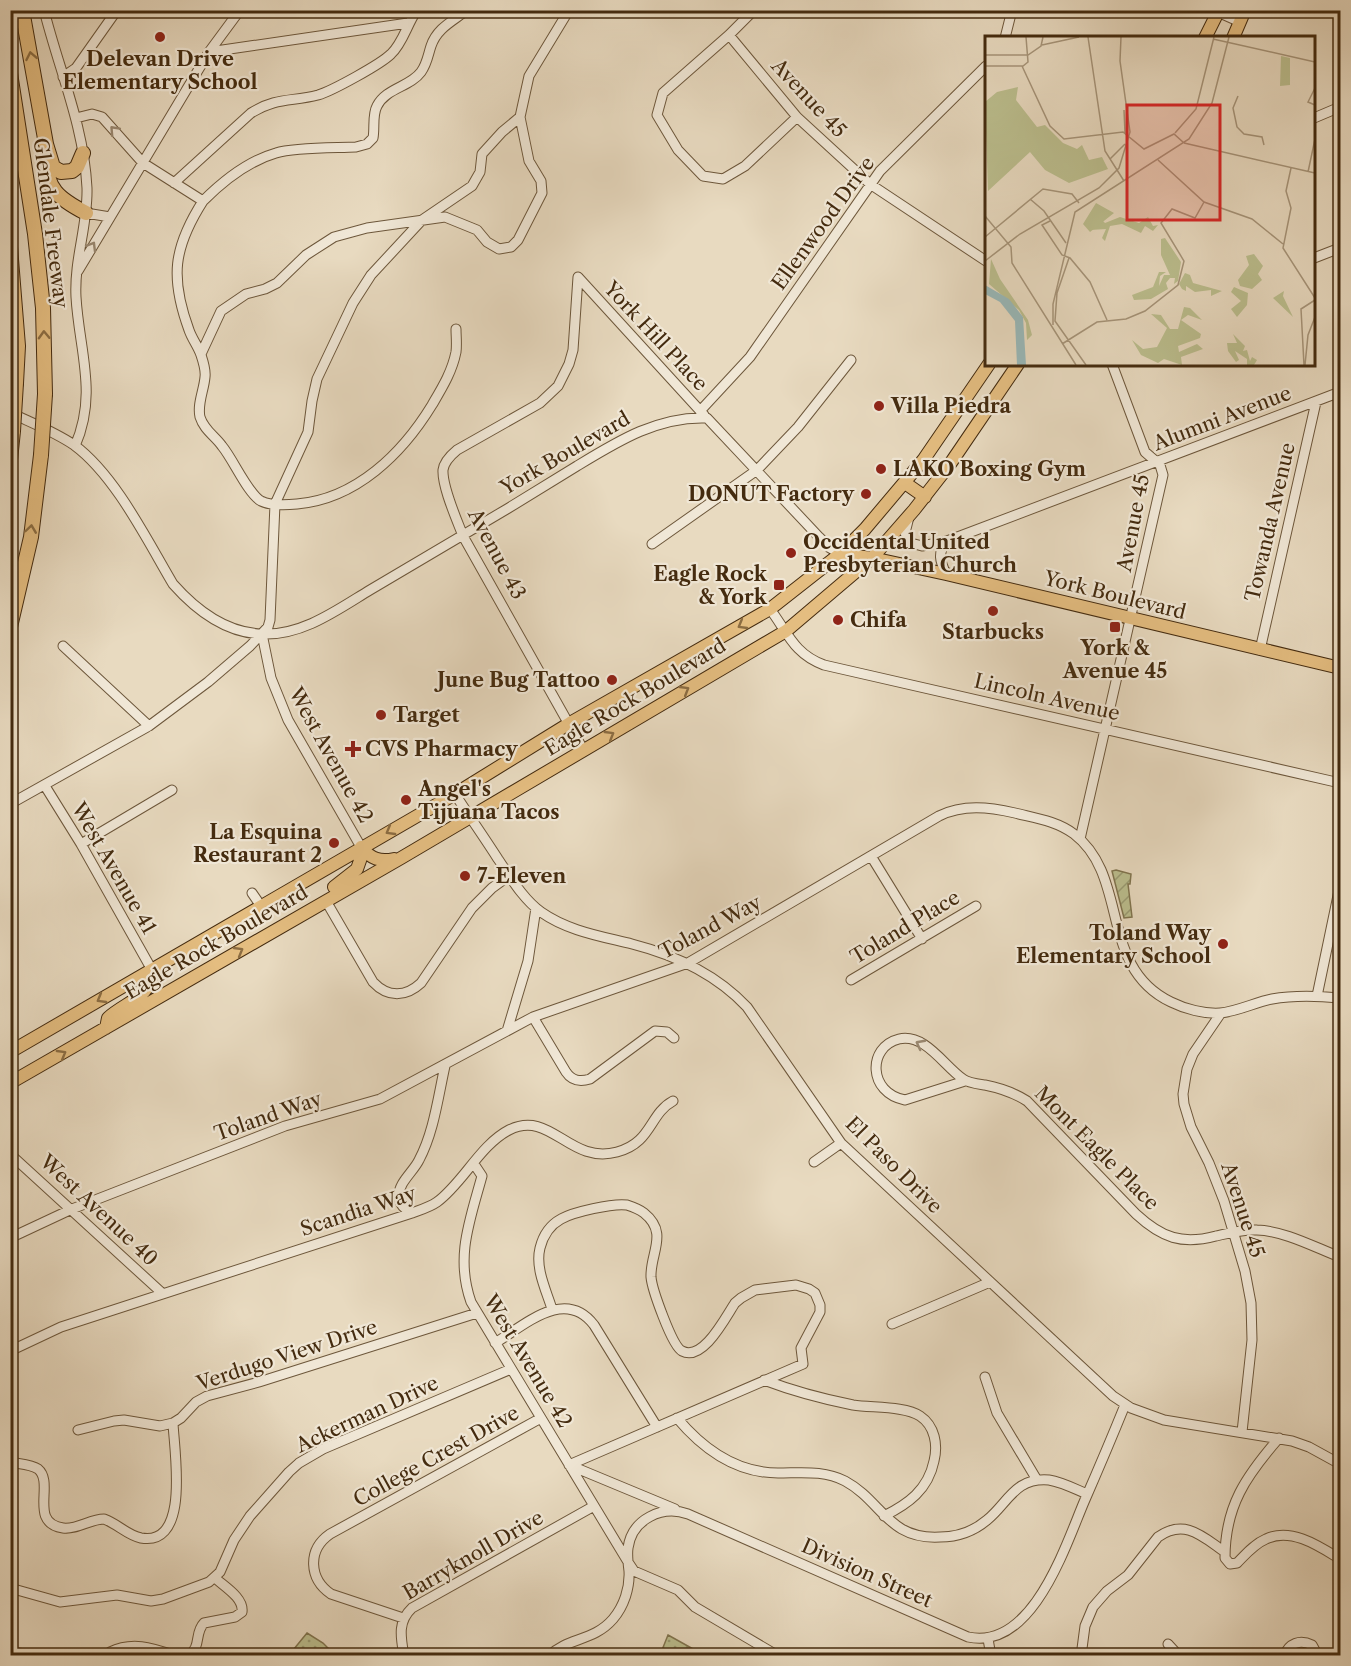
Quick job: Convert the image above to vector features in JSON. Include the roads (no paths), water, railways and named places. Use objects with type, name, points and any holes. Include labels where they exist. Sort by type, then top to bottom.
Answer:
[{"type":"highway","points":[[22,10],[46,144],[53,166],[61,172],[72,171],[77,167],[83,153]]},
{"type":"highway","name":"Glendale Freeway","points":[[10,73],[35,234],[42,297],[45,394],[41,455],[31,537],[10,627]]},
{"type":"highway","points":[[46,144],[48,182],[66,202],[86,213]]},
{"type":"highway","points":[[10,247],[18,345],[10,460]]},
{"type":"main road","points":[[1206,36],[1217,11]]},
{"type":"main road","points":[[1234,36],[1243,16]]},
{"type":"main road","name":"Eagle Rock Boulevard","points":[[10,1052],[455,794],[570,723],[770,609],[840,554],[865,529],[924,459],[988,366]]},
{"type":"main road","name":"Eagle Rock Boulevard","points":[[10,1083],[401,858],[786,630],[872,558],[914,510],[950,464],[1017,366]]},
{"type":"main road","points":[[905,483],[925,497]]},
{"type":"main road","name":"York Boulevard","points":[[840,554],[872,558],[946,574],[1341,668]]},
{"type":"main road","points":[[361,847],[367,854],[378,860],[401,858]]},
{"type":"main road","points":[[296,918],[357,869],[362,858],[361,847]]},
{"type":"main road","points":[[106,1028],[108,1018],[134,1002],[149,987],[152,970]]},
{"type":"street","points":[[44,10],[76,118],[87,190],[86,213],[75,276],[86,377],[86,410],[83,427],[75,446]]},
{"type":"street","points":[[63,77],[76,68],[117,10]]},
{"type":"street","points":[[75,276],[209,52],[240,10]]},
{"type":"street","points":[[174,183],[251,113],[264,105],[274,101],[319,95],[377,64],[391,54],[402,39],[408,23],[417,10]]},
{"type":"street","points":[[456,329],[456,349],[452,368],[444,385],[420,424],[379,469],[356,485],[331,498],[312,503],[275,504],[261,501],[250,491],[221,444],[205,429],[200,417],[199,405],[206,374],[201,354],[190,332],[180,300],[176,276],[178,254],[184,235],[203,201],[218,186],[243,168],[278,152],[356,147],[367,144],[373,138],[376,106],[383,98],[412,81],[421,72],[442,28],[467,10]]},
{"type":"street","points":[[201,354],[221,310],[246,294],[277,283],[306,255],[334,237],[367,228],[445,218],[477,230],[487,242],[499,249],[512,247],[518,240],[542,193],[541,182],[529,161],[520,117],[529,76],[569,10]]},
{"type":"street","points":[[754,10],[663,93],[657,115],[678,150],[703,176],[723,179],[745,166],[797,117]]},
{"type":"street","points":[[1006,36],[1012,10]]},
{"type":"street","points":[[1217,11],[1243,16]]},
{"type":"street","points":[[209,52],[408,23]]},
{"type":"street","name":"Avenue 45","points":[[729,35],[797,117],[870,184],[985,260]]},
{"type":"street","name":"Ellenwood Drive","points":[[700,411],[750,357],[880,171],[985,68]]},
{"type":"street","points":[[1315,118],[1341,107]]},
{"type":"street","points":[[76,118],[92,114],[102,117],[144,163],[203,201]]},
{"type":"street","points":[[275,504],[308,432],[317,379],[353,303],[371,275],[422,220],[472,186],[480,172],[482,154],[502,132],[520,117]]},
{"type":"street","points":[[86,213],[110,217]]},
{"type":"street","points":[[1315,258],[1341,248]]},
{"type":"street","name":"York Hill Place","points":[[578,277],[708,418]]},
{"type":"street","name":"Avenue 43","points":[[578,277],[573,350],[558,386],[540,403],[457,450],[444,467],[444,478],[463,536],[584,751]]},
{"type":"street","points":[[652,544],[757,470],[798,427],[851,360]]},
{"type":"street","name":"Avenue 45","points":[[1080,839],[1163,475],[1162,469],[1145,452],[1113,366]]},
{"type":"street","name":"Alumni Avenue","points":[[914,510],[906,525],[905,533],[911,543],[915,546],[922,546],[947,541],[1341,392]]},
{"type":"street","name":"Towanda Avenue","points":[[1260,650],[1316,402]]},
{"type":"street","name":"York Boulevard","points":[[10,413],[75,446],[109,479],[173,584],[184,597],[228,627],[262,634],[291,631],[308,626],[463,536],[615,443],[642,430],[668,422],[708,418]]},
{"type":"street","points":[[708,418],[816,535],[840,554]]},
{"type":"street","name":"West Avenue 42","points":[[275,504],[270,620],[262,634],[271,678],[288,720],[361,847]]},
{"type":"street","points":[[946,574],[940,552],[947,541]]},
{"type":"street","name":"Lincoln Avenue","points":[[770,609],[786,630],[795,647],[809,659],[824,664],[1341,783]]},
{"type":"street","points":[[10,804],[149,726],[208,682],[262,634]]},
{"type":"street","points":[[63,646],[149,726]]},
{"type":"street","name":"West Avenue 41","points":[[45,786],[81,844],[152,970]]},
{"type":"street","points":[[81,844],[172,790]]},
{"type":"street","name":"El Paso Drive","points":[[455,794],[523,894],[536,908],[571,928],[646,948],[688,963],[725,986],[747,1007],[841,1143],[1104,1389],[1125,1405],[1164,1420],[1279,1438],[1309,1447],[1341,1464]]},
{"type":"street","name":"Toland Way","points":[[10,1238],[72,1209],[285,1126],[380,1099],[533,1017],[688,963],[939,816],[963,808],[989,808],[1045,820],[1065,828],[1080,839],[1104,876],[1126,957],[1145,983],[1158,994],[1178,1005],[1198,1011],[1221,1013],[1272,999],[1317,996],[1341,998]]},
{"type":"street","points":[[871,856],[922,939]]},
{"type":"street","points":[[326,901],[373,982],[385,992],[401,994],[409,992],[421,983],[472,908],[492,888],[510,875]]},
{"type":"street","points":[[1317,996],[1341,886]]},
{"type":"street","points":[[252,893],[261,906]]},
{"type":"street","name":"Toland Place","points":[[851,980],[976,906]]},
{"type":"street","points":[[507,1031],[528,961],[536,908]]},
{"type":"street","name":"Avenue 45","points":[[1221,1013],[1192,1054],[1183,1095],[1186,1115],[1217,1180],[1245,1271],[1251,1303],[1252,1340],[1242,1432]]},
{"type":"street","points":[[533,1017],[568,1075],[578,1081],[590,1079],[655,1031],[667,1032],[674,1038]]},
{"type":"street","name":"Mont Eagle Place","points":[[965,1081],[905,1100],[896,1098],[881,1087],[876,1070],[877,1060],[886,1046],[892,1042],[899,1039],[913,1040],[925,1045],[965,1081],[1011,1091],[1027,1101],[1136,1214],[1157,1231],[1174,1238],[1192,1240],[1255,1229],[1271,1232],[1341,1257]]},
{"type":"street","points":[[412,1213],[406,1210],[400,1202],[399,1190],[419,1160],[426,1144],[445,1066]]},
{"type":"street","name":"Scandia Way","points":[[10,1351],[61,1327],[412,1213],[437,1202],[501,1136],[517,1127],[546,1129],[567,1144],[587,1152],[597,1154],[619,1152],[634,1145],[646,1134],[662,1107],[673,1101]]},
{"type":"street","points":[[814,1162],[841,1143]]},
{"type":"street","name":"West Avenue 40","points":[[10,1154],[162,1293]]},
{"type":"street","name":"West Avenue 42","points":[[474,1164],[482,1176],[466,1236],[463,1262],[466,1289],[477,1313],[628,1562]]},
{"type":"street","points":[[552,1310],[538,1260],[539,1250],[546,1233],[553,1225],[570,1215],[627,1205],[636,1208],[648,1217],[656,1232],[657,1250],[651,1270],[651,1279],[656,1297],[678,1348],[688,1353],[704,1348],[735,1303],[755,1290],[802,1286],[815,1293],[820,1305],[816,1321],[801,1348],[803,1364],[569,1465]]},
{"type":"street","points":[[892,1324],[990,1282]]},
{"type":"street","points":[[495,1343],[552,1310],[569,1308],[577,1310],[590,1318],[657,1427]]},
{"type":"street","name":"Verdugo View Drive","points":[[172,1423],[181,1418],[196,1402],[207,1396],[259,1382],[477,1313]]},
{"type":"street","name":"Ackerman Drive","points":[[215,1578],[242,1527],[299,1463],[323,1449],[511,1370]]},
{"type":"street","points":[[985,1377],[997,1413],[1037,1480]]},
{"type":"street","points":[[765,1380],[828,1400],[915,1413],[928,1423],[935,1437],[936,1446],[935,1459],[927,1481],[911,1501],[884,1516]]},
{"type":"street","points":[[991,1656],[988,1639],[1006,1632],[1028,1612],[1058,1564],[1125,1405]]},
{"type":"street","name":"College Crest Drive","points":[[403,1618],[331,1594],[319,1583],[313,1568],[315,1552],[325,1538],[348,1524],[541,1418]]},
{"type":"street","points":[[677,1418],[702,1444],[729,1462],[758,1471],[807,1472],[832,1476],[855,1488],[884,1516],[903,1530],[916,1535],[939,1538],[952,1536],[981,1524],[995,1513],[1017,1488],[1037,1480],[1058,1482],[1088,1494]]},
{"type":"street","points":[[10,1462],[32,1466],[41,1473],[44,1483],[44,1511],[52,1523],[70,1528],[104,1519],[126,1532],[143,1538],[157,1536],[167,1527],[176,1505],[177,1486],[172,1423],[160,1425],[114,1421],[78,1430]]},
{"type":"street","points":[[1279,1438],[1250,1472],[1241,1487],[1229,1518],[1225,1552],[1227,1561],[1237,1563],[1266,1539],[1286,1536],[1316,1544],[1341,1559]]},
{"type":"street","points":[[569,1465],[688,1514]]},
{"type":"street","name":"Barryknoll Drive","points":[[404,1656],[401,1632],[403,1618],[412,1608],[594,1506]]},
{"type":"street","name":"Division Street","points":[[549,1656],[565,1645],[598,1632],[614,1617],[628,1586],[628,1546],[631,1537],[641,1522],[663,1511],[688,1514],[968,1637],[988,1639]]},
{"type":"street","points":[[1081,1656],[1086,1626],[1093,1607],[1107,1591],[1128,1575],[1158,1537],[1172,1530],[1189,1530],[1201,1535],[1225,1552]]},
{"type":"street","points":[[628,1562],[634,1571],[678,1590],[695,1607],[778,1656]]},
{"type":"street","points":[[10,1588],[60,1602],[117,1595],[151,1601],[163,1599],[215,1578],[241,1601],[242,1612],[236,1617],[204,1623],[198,1631],[198,1646],[188,1656]]},
{"type":"street","points":[[1284,1656],[1291,1645],[1301,1642],[1312,1645],[1318,1656]]},
{"type":"street","points":[[1168,1644],[1179,1656]]},
{"type":"street","points":[[110,1653],[120,1647],[138,1645],[176,1656]]},
{"type":"place","name":"Delevan Drive Elementary School","points":[[160,37]]},
{"type":"place","name":"Villa Piedra","points":[[879,406]]},
{"type":"place","name":"LAKO Boxing Gym","points":[[881,469]]},
{"type":"place","name":"DONUT Factory","points":[[866,494]]},
{"type":"place","name":"Occidental United Presbyterian Church","points":[[791,553]]},
{"type":"place","name":"Eagle Rock & York","points":[[779,585]]},
{"type":"place","name":"Starbucks","points":[[993,611]]},
{"type":"place","name":"Chifa","points":[[838,620]]},
{"type":"place","name":"York & Avenue 45","points":[[1115,627]]},
{"type":"place","name":"June Bug Tattoo","points":[[612,680]]},
{"type":"place","name":"Target","points":[[381,715]]},
{"type":"place","name":"CVS Pharmacy","points":[[353,749]]},
{"type":"place","name":"Angel's Tijuana Tacos","points":[[406,800]]},
{"type":"place","name":"La Esquina Restaurant 2","points":[[334,843]]},
{"type":"place","name":"7-Eleven","points":[[465,876]]},
{"type":"place","name":"Toland Way Elementary School","points":[[1223,944]]}]
